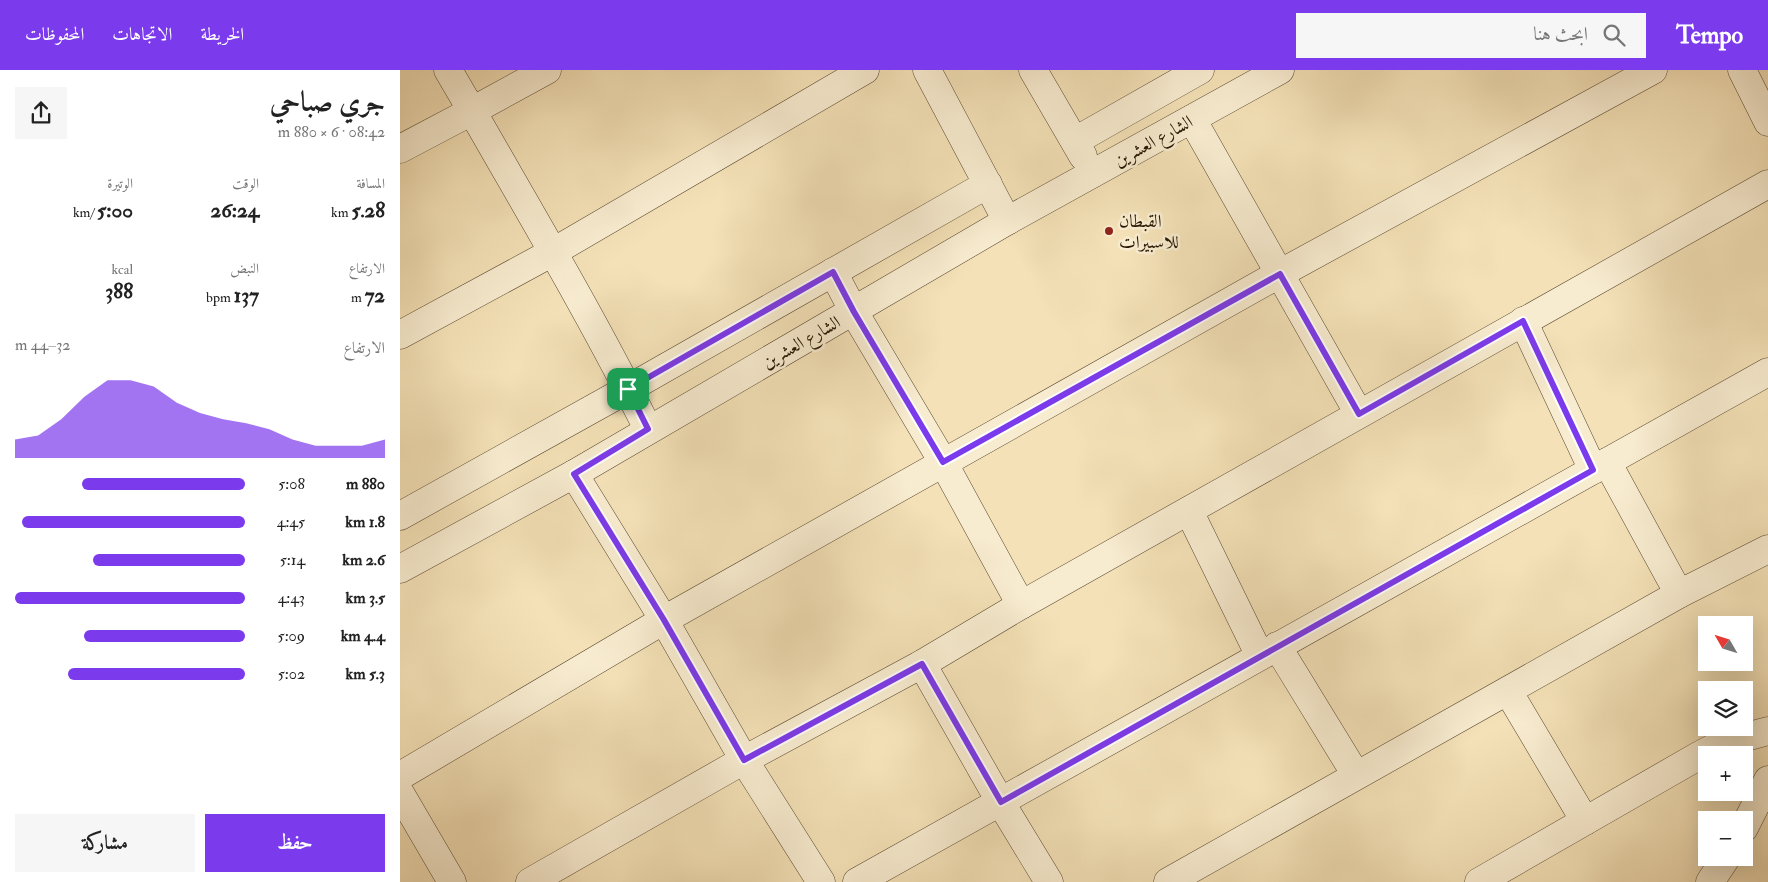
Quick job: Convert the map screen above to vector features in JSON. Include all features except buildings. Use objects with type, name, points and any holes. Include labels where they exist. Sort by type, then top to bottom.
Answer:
[{"type":"street","points":[[448,70],[553,252],[648,429]]},
{"type":"street","points":[[400,149],[547,70]]},
{"type":"street","points":[[400,335],[553,252],[865,70]]},
{"type":"street","points":[[927,70],[1007,221]]},
{"type":"street","points":[[1033,70],[1092,175]]},
{"type":"street","points":[[1074,141],[1200,70]]},
{"type":"street","name":"الشارع العشرين","points":[[400,569],[574,474],[648,429],[854,312],[1007,221],[1280,70]]},
{"type":"street","points":[[400,776],[664,620],[943,462],[1280,274],[1653,70]]},
{"type":"street","points":[[1742,70],[1768,122]]},
{"type":"street","points":[[1192,119],[1359,414]]},
{"type":"street","points":[[400,516],[628,389],[988,184]]},
{"type":"street","points":[[530,882],[744,760],[922,664],[1021,605],[1768,184]]},
{"type":"street","points":[[833,272],[854,312],[943,462],[1021,605]]},
{"type":"street","points":[[1523,321],[1600,466],[1679,594]]},
{"type":"street","points":[[857,882],[1768,372]]},
{"type":"street","points":[[574,474],[664,620],[744,760],[821,882]]},
{"type":"street","points":[[1189,511],[1269,651],[1356,775]]},
{"type":"street","points":[[1183,879],[1356,775],[1679,594],[1768,549]]},
{"type":"street","points":[[922,664],[1049,882]]},
{"type":"street","points":[[1508,691],[1585,821]]},
{"type":"street","points":[[1478,882],[1723,743],[1768,731]]},
{"type":"street","points":[[1752,811],[1768,780]]},
{"type":"street","points":[[400,793],[452,882]]},
{"type":"street","points":[[1710,882],[1721,866]]},
{"type":"place","name":"القبطان للاسبيرات","points":[[1109,231]]},
{"type":"route","points":[[833,272],[854,312],[943,462],[1280,274],[1359,414],[1523,321],[1593,470],[1001,802],[922,664],[744,760],[664,620],[574,474],[648,429],[628,389],[833,272]]}]
